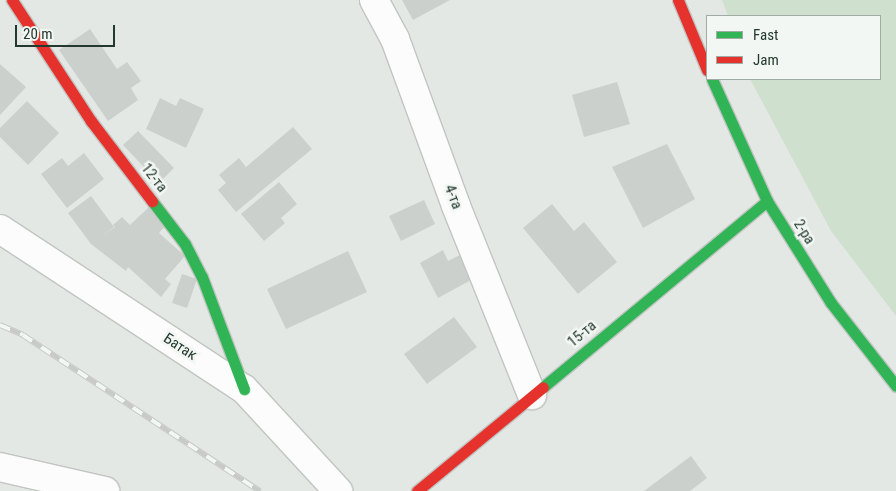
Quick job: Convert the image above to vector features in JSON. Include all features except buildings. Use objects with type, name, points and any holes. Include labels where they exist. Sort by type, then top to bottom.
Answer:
[{"type":"street","name":"12-та","points":[[12,0],[90,121],[185,244],[202,277],[244,389]]},
{"type":"street","name":"4-та","points":[[374,0],[394,39],[456,206],[532,395]]},
{"type":"street","points":[[678,0],[706,68]]},
{"type":"street","name":"2-ра","points":[[712,80],[767,201],[831,303],[896,386]]},
{"type":"street","name":"15-та","points":[[417,491],[767,201]]},
{"type":"street","name":"Батак","points":[[0,229],[244,389],[338,491]]},
{"type":"street","points":[[0,467],[105,491]]},
{"type":"green space","points":[[722,0],[896,0],[896,316],[831,231],[751,80],[881,80],[881,15],[728,15]]},
{"type":"railway","points":[[0,325],[23,335],[260,491]]},
{"type":"traffic: fast","points":[[712,80],[767,201],[831,303],[896,386]]},
{"type":"traffic: fast","points":[[152,201],[185,244],[202,277],[244,389]]},
{"type":"traffic: fast","points":[[543,387],[767,201]]},
{"type":"traffic: jam","points":[[12,0],[91,121],[152,201]]},
{"type":"traffic: jam","points":[[678,0],[706,68]]},
{"type":"traffic: jam","points":[[417,491],[543,387]]}]
